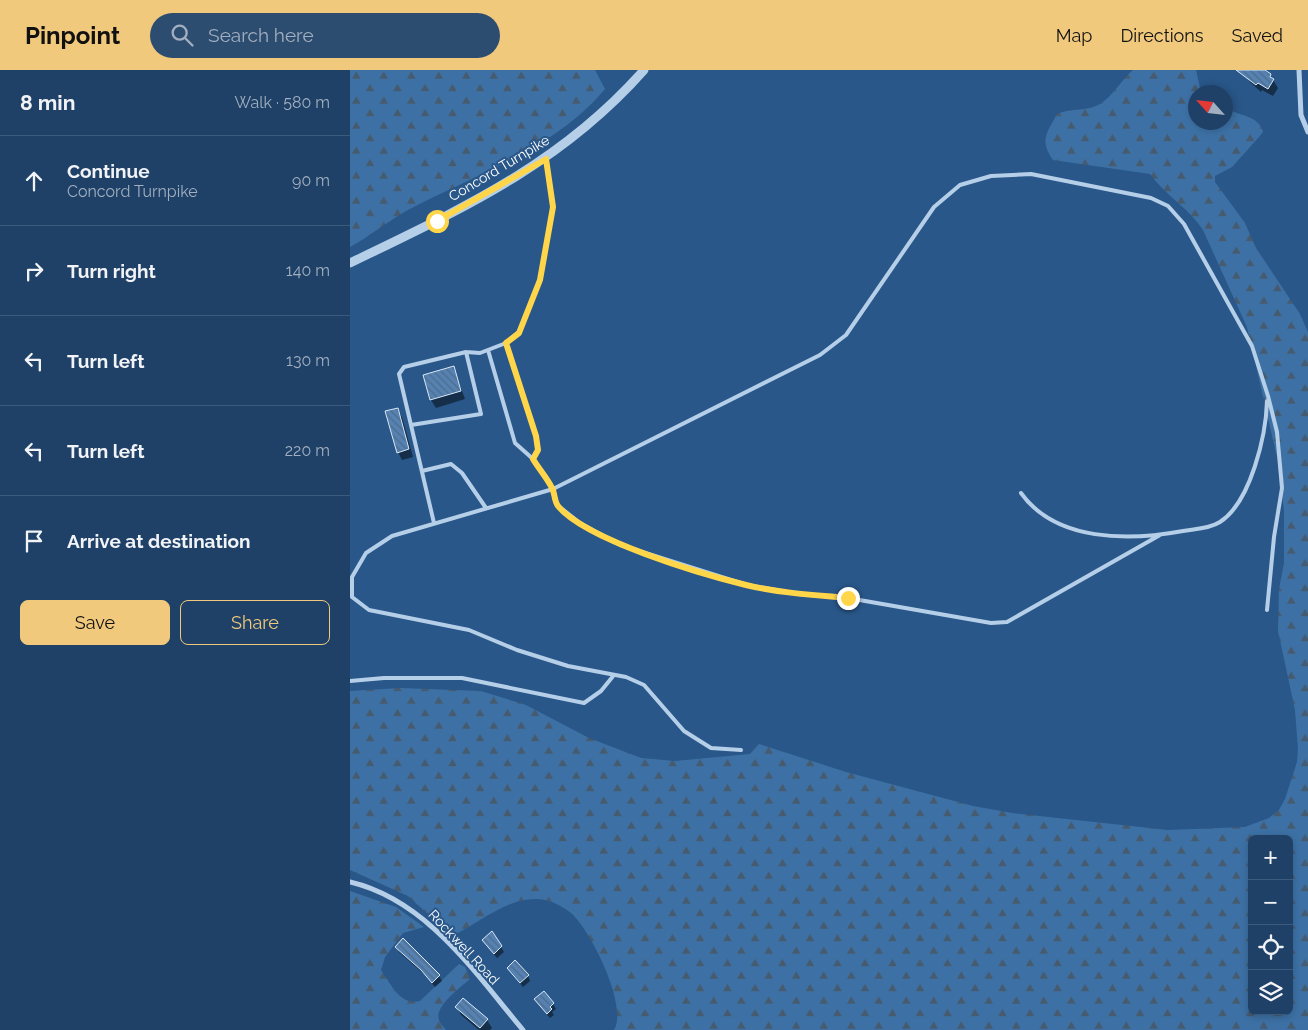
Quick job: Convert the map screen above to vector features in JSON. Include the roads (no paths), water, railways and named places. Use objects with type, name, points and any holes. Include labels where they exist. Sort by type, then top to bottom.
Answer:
[{"type":"street","name":"Concord Turnpike","points":[[350,263],[437,221],[546,159],[604,112],[644,70]]},
{"type":"street","points":[[1299,70],[1300,107],[1308,132]]},
{"type":"street","name":"Rockwell Road","points":[[350,882],[365,885],[388,895],[415,912],[434,928],[523,1030]]},
{"type":"lane","points":[[434,523],[399,374],[404,367],[466,352],[480,353],[506,343],[519,333],[540,280],[553,207],[546,159]]},
{"type":"lane","points":[[741,750],[711,748],[684,731],[644,685],[614,675],[568,666],[517,650],[470,630],[369,610],[352,598],[352,577],[366,553],[392,536],[553,489],[820,355],[846,335],[934,206],[960,185],[991,176],[1030,174],[1151,198],[1168,206],[1184,224],[1252,346],[1277,432],[1282,488],[1274,537],[1267,610]]},
{"type":"lane","points":[[506,343],[536,436],[538,450],[533,459]]},
{"type":"lane","points":[[488,350],[515,443],[533,459],[553,489],[557,505],[580,523],[620,545],[747,585],[798,594],[848,598],[991,623],[1007,622],[1160,535]]},
{"type":"lane","points":[[411,425],[481,414],[466,352]]},
{"type":"lane","points":[[1021,493],[1030,506],[1050,520],[1072,529],[1096,534],[1160,535],[1209,527],[1220,522],[1232,509],[1256,465],[1266,420],[1268,396]]},
{"type":"lane","points":[[422,471],[451,464],[462,473],[486,508]]},
{"type":"lane","points":[[350,681],[384,678],[462,678],[584,703],[601,691],[614,675]]}]
